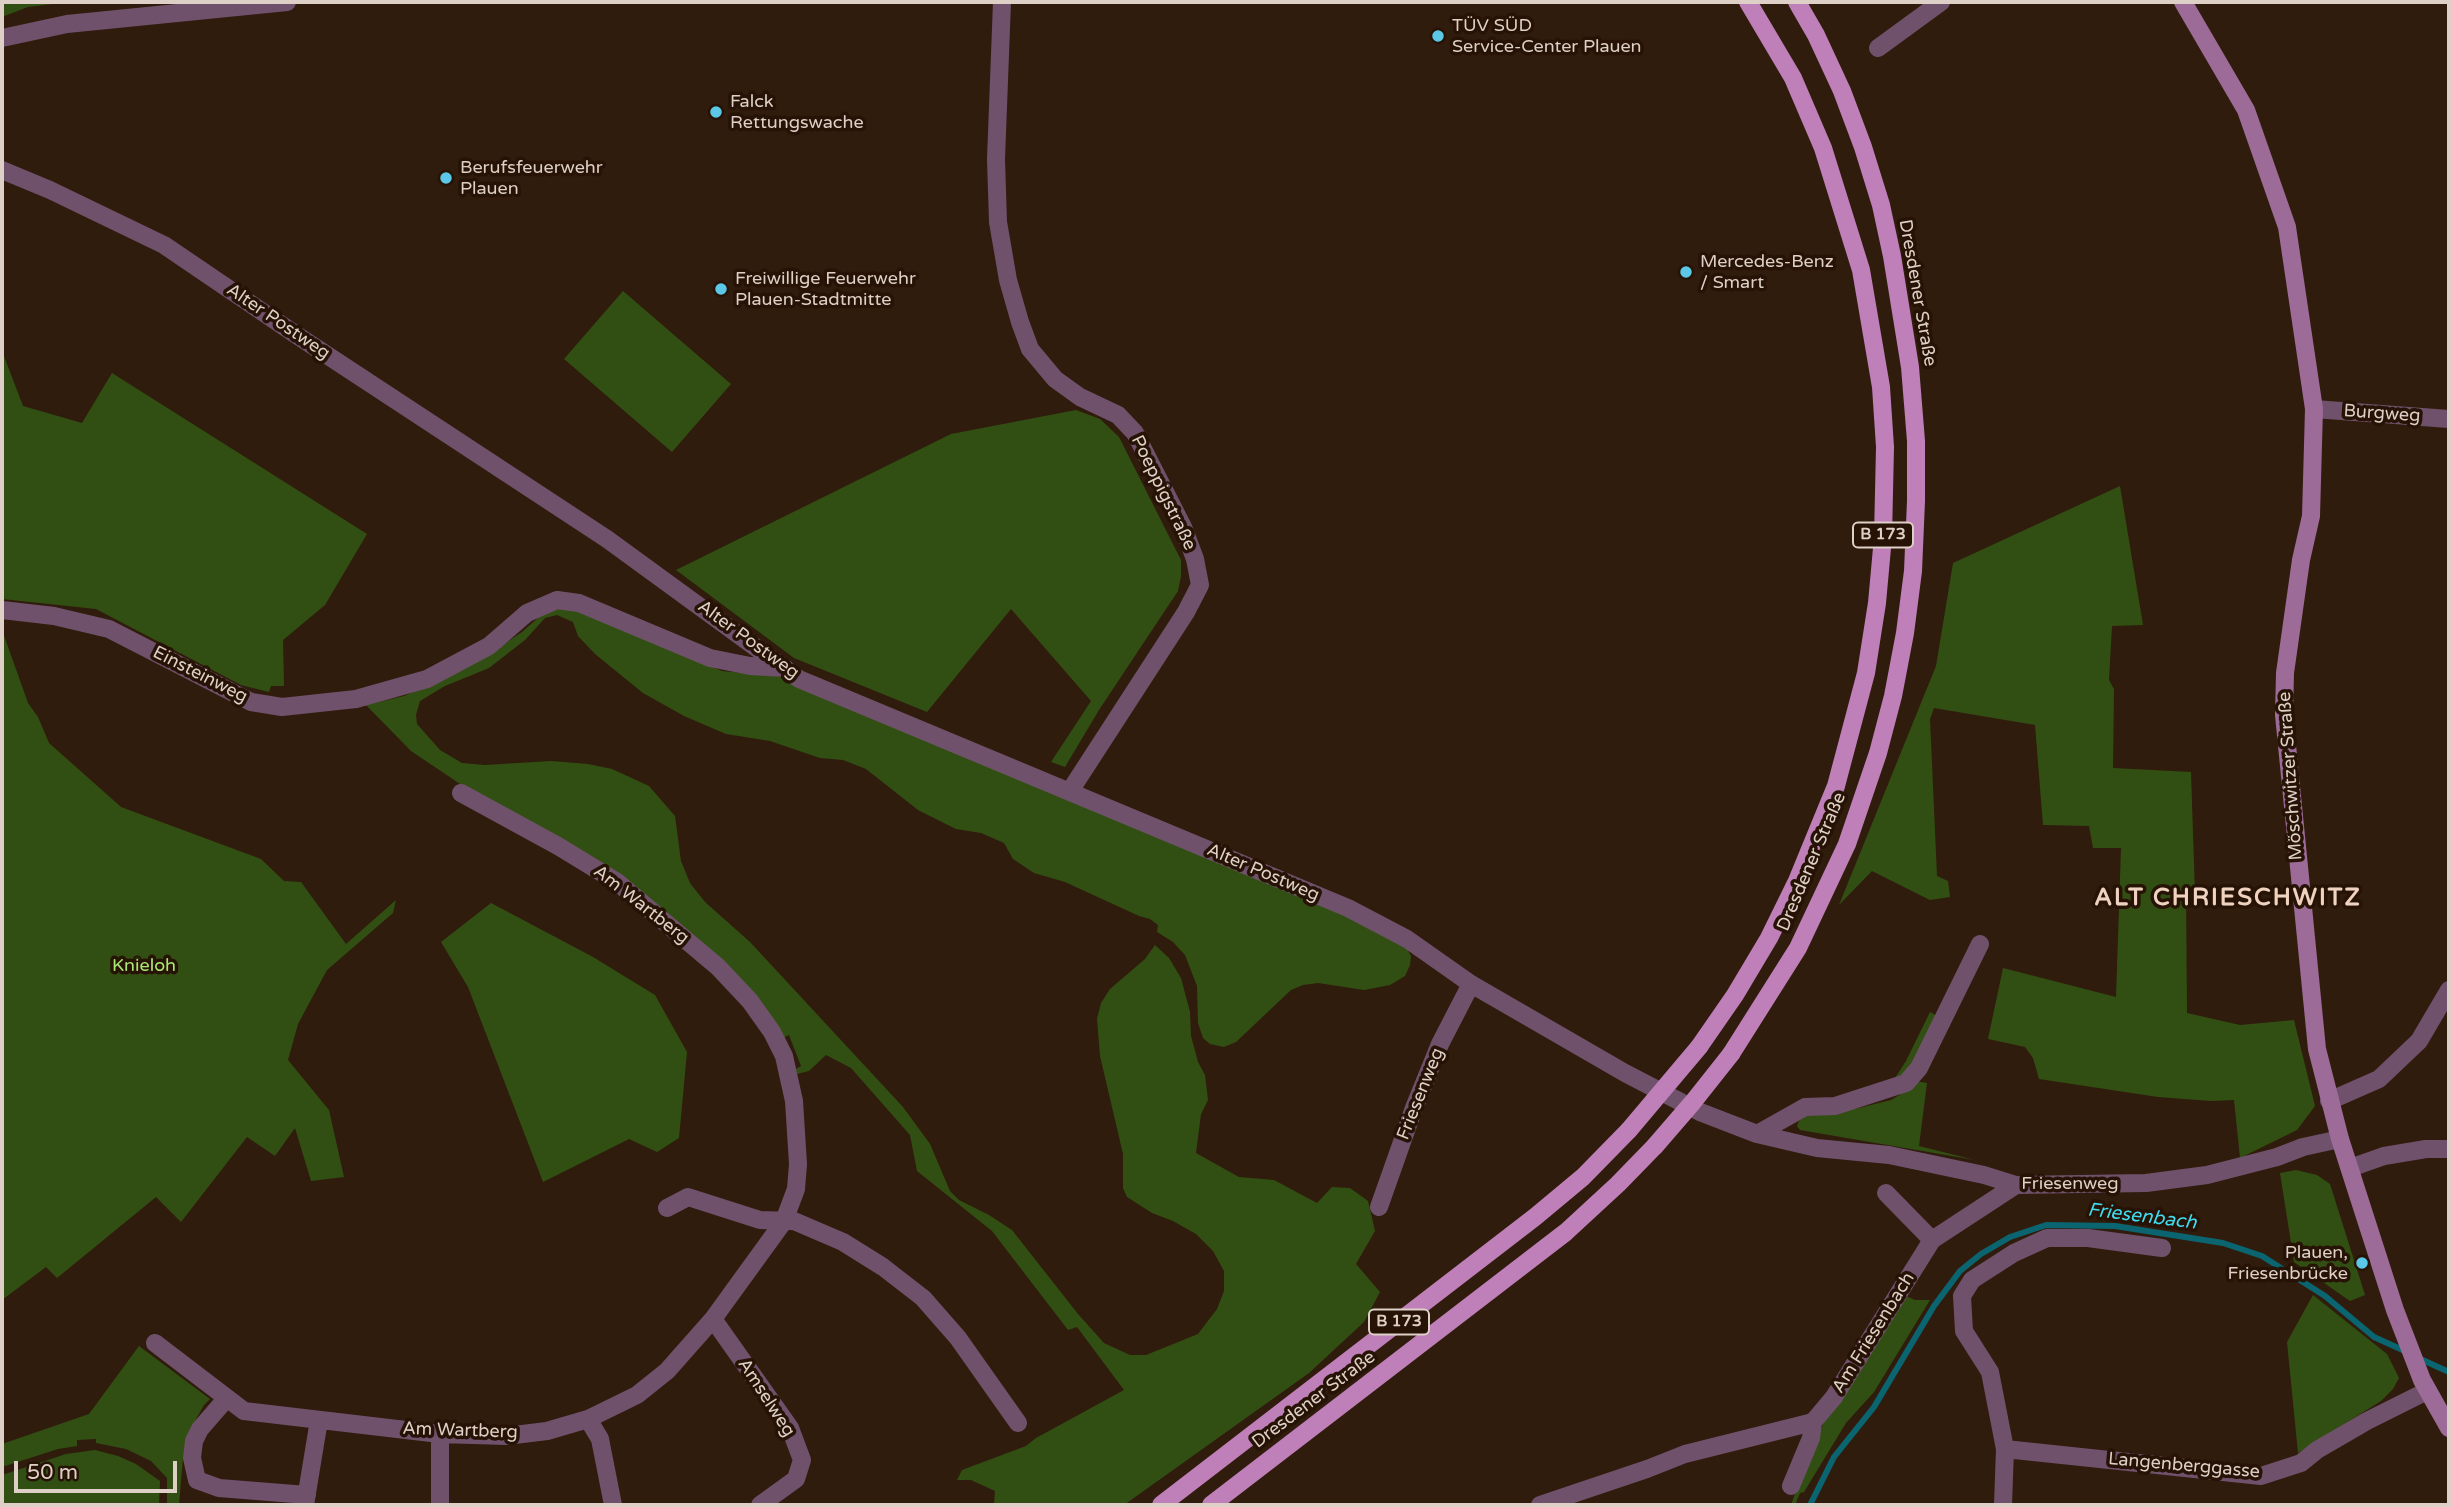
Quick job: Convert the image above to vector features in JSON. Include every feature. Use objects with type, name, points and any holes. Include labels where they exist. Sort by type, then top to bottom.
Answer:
[{"type":"main road","name":"B 173","points":[[1161,1505],[1535,1217],[1583,1177],[1629,1130],[1699,1047],[1735,995],[1769,938],[1797,881],[1836,786],[1866,673],[1877,603],[1883,537],[1885,447],[1881,387],[1861,270],[1823,148],[1793,78],[1748,2]]},
{"type":"main road","name":"Dresdener Straße","points":[[1211,1505],[1566,1232],[1655,1146],[1731,1054],[1769,998],[1798,948],[1847,844],[1878,753],[1893,696],[1905,633],[1913,571],[1916,441],[1908,355],[1881,205],[1863,147],[1837,80],[1797,2]]},
{"type":"main road","name":"Möschwitzer Straße","points":[[2183,2],[2246,110],[2287,227],[2314,409],[2311,516],[2301,560],[2285,673],[2284,715],[2317,1049],[2340,1139],[2404,1337],[2425,1386],[2449,1428]]},
{"type":"street","points":[[2,38],[67,24],[287,2]]},
{"type":"street","name":"Poeppigstraße","points":[[1002,2],[996,159],[998,222],[1008,280],[1020,321],[1030,349],[1055,379],[1080,397],[1118,415],[1135,433],[1183,527],[1195,559],[1200,584],[1186,612],[1070,792]]},
{"type":"street","points":[[1878,48],[1941,2]]},
{"type":"street","name":"Alter Postweg","points":[[2,170],[164,245],[306,342],[607,539],[799,679],[1348,908],[1407,939],[1471,984],[1649,1087]]},
{"type":"street","name":"Burgweg","points":[[2314,409],[2449,419]]},
{"type":"street","name":"Einsteinweg","points":[[2,610],[54,616],[109,629],[251,702],[282,707],[356,699],[427,679],[489,646],[527,613],[557,600],[579,603],[710,658],[750,666],[785,668]]},
{"type":"street","name":"Am Wartberg","points":[[155,1343],[244,1411],[440,1434],[506,1436],[547,1431],[588,1419],[637,1395],[667,1371],[713,1319],[784,1222],[796,1189],[798,1164],[794,1101],[784,1056],[772,1032],[750,1001],[718,967],[617,882],[461,793]]},
{"type":"street","points":[[1758,1134],[1805,1107],[1835,1107],[1906,1083],[1919,1068],[1980,944]]},
{"type":"street","name":"Friesenweg","points":[[1378,1207],[1430,1070],[1471,984]]},
{"type":"street","points":[[2329,1101],[2379,1079],[2419,1041],[2449,990]]},
{"type":"street","name":"Friesenweg","points":[[1649,1087],[1700,1112],[1758,1134],[1817,1148],[1889,1155],[1984,1175],[2016,1185],[2146,1183],[2207,1175],[2340,1139]]},
{"type":"street","points":[[2350,1168],[2384,1156],[2426,1149],[2449,1149]]},
{"type":"street","name":"Am Friesenbach","points":[[1813,1422],[1834,1398],[1932,1240],[2016,1185]]},
{"type":"street","points":[[1886,1192],[1932,1240]]},
{"type":"street","points":[[667,1208],[688,1197],[760,1220],[794,1221],[843,1242],[883,1267],[923,1298],[958,1338],[1018,1423]]},
{"type":"street","points":[[2003,1505],[2005,1449],[1990,1372],[1964,1331],[1962,1296],[1972,1280],[2014,1253],[2047,1238],[2088,1238],[2162,1248]]},
{"type":"street","name":"Amselweg","points":[[713,1319],[790,1429],[802,1460],[796,1479],[760,1505]]},
{"type":"street","name":"Langenberggasse","points":[[2005,1449],[2261,1476],[2301,1463],[2317,1450],[2425,1386]]},
{"type":"street","points":[[226,1399],[200,1429],[194,1441],[191,1458],[197,1480],[219,1488],[306,1500],[319,1420]]},
{"type":"street","points":[[588,1419],[600,1439],[613,1505]]},
{"type":"street","points":[[1540,1505],[1635,1474],[1685,1454],[1813,1422],[1811,1438],[1791,1486]]},
{"type":"street","points":[[440,1434],[440,1505]]},
{"type":"green space","points":[[2,2],[68,2],[28,7],[2,17]]},
{"type":"green space","points":[[623,291],[731,384],[672,452],[564,359]]},
{"type":"green space","points":[[2,351],[23,406],[82,423],[112,373],[367,534],[325,605],[283,640],[284,686],[271,686],[269,692],[241,685],[96,609],[2,599]]},
{"type":"green space","points":[[1076,410],[1100,419],[1119,437],[1181,560],[1181,576],[1178,591],[1099,710],[1065,767],[1051,762],[1091,701],[1011,609],[927,712],[794,658],[676,570],[951,434]]},
{"type":"green space","points":[[2120,486],[2143,625],[2112,626],[2109,680],[2114,689],[2113,768],[2191,772],[2195,895],[2186,893],[2187,1013],[2240,1025],[2294,1020],[2315,1106],[2297,1130],[2240,1158],[2234,1100],[2158,1097],[2039,1079],[2033,1058],[2025,1047],[1988,1039],[2003,968],[2116,997],[2121,848],[2093,848],[2089,826],[2043,825],[2035,725],[1934,708],[1930,719],[1937,876],[1948,881],[1950,897],[1930,900],[1872,871],[1839,905],[1936,666],[1953,563]]},
{"type":"green space","points":[[554,609],[584,612],[722,671],[785,677],[1300,893],[1406,947],[1411,956],[1410,965],[1405,976],[1390,985],[1364,990],[1318,983],[1303,985],[1291,990],[1236,1042],[1224,1047],[1210,1044],[1203,1038],[1198,1023],[1197,986],[1185,955],[1173,942],[1157,932],[1158,925],[1150,919],[1065,882],[1034,873],[1013,859],[1004,843],[981,833],[956,829],[918,810],[866,769],[843,760],[820,758],[770,741],[726,734],[684,716],[643,693],[595,654],[578,636],[573,622],[557,615],[545,618],[525,640],[489,668],[445,686],[420,701],[416,715],[417,724],[440,750],[462,763],[485,765],[551,761],[588,764],[612,769],[649,786],[675,816],[681,861],[690,883],[705,902],[750,942],[903,1107],[930,1144],[950,1191],[959,1200],[1012,1230],[1104,1343],[1130,1355],[1146,1355],[1198,1334],[1217,1309],[1224,1291],[1224,1271],[1213,1251],[1196,1234],[1152,1213],[1127,1197],[1123,1188],[1123,1154],[1100,1056],[1097,1019],[1101,1003],[1110,989],[1145,959],[1155,945],[1169,958],[1181,978],[1190,1012],[1191,1036],[1198,1062],[1205,1075],[1208,1100],[1201,1114],[1196,1153],[1239,1177],[1274,1180],[1317,1203],[1332,1187],[1350,1188],[1368,1201],[1375,1231],[1356,1264],[1380,1292],[1364,1322],[1309,1373],[1124,1505],[994,1505],[995,1491],[971,1480],[957,1480],[962,1470],[1026,1446],[1124,1390],[1077,1327],[1068,1330],[992,1231],[917,1171],[910,1135],[851,1068],[826,1055],[809,1071],[797,1074],[796,1069],[801,1066],[789,1035],[781,1039],[707,950],[411,751],[366,705],[404,696],[452,675],[492,652]]},
{"type":"green space","name":"Knieloh","points":[[2,630],[28,703],[38,717],[49,743],[121,807],[261,859],[284,881],[301,882],[346,944],[396,900],[393,913],[327,970],[298,1024],[288,1060],[329,1110],[344,1177],[311,1181],[295,1128],[275,1156],[247,1137],[181,1222],[156,1197],[57,1278],[46,1267],[2,1300]]},
{"type":"green space","points":[[491,903],[593,957],[655,995],[687,1052],[679,1138],[657,1152],[629,1139],[543,1182],[468,987],[441,942]]},
{"type":"green space","points":[[1930,1012],[1939,1017],[1913,1064],[1896,1081],[1895,1078]]},
{"type":"green space","points":[[1915,1081],[1927,1083],[1919,1146],[1975,1160],[1800,1130],[1797,1126],[1806,1114],[1859,1108],[1891,1100],[1906,1091]]},
{"type":"green space","points":[[2296,1170],[2317,1175],[2330,1184],[2365,1295],[2350,1301],[2294,1262],[2280,1173]]},
{"type":"green space","points":[[2313,1295],[2387,1354],[2399,1378],[2381,1401],[2298,1453],[2287,1342]]},
{"type":"green space","points":[[1906,1296],[1915,1300],[1930,1300],[1874,1392],[1846,1423],[1804,1492],[1800,1493],[1795,1505],[1791,1505],[1811,1449],[1826,1418]]},
{"type":"green space","points":[[139,1346],[210,1399],[191,1428],[183,1457],[179,1505],[167,1505],[167,1478],[151,1461],[126,1449],[96,1443],[96,1439],[77,1440],[77,1446],[58,1449],[2,1467],[2,1444],[89,1414]]},
{"type":"green space","points":[[95,1450],[136,1464],[160,1481],[159,1505],[2,1505],[2,1475],[66,1454]]},
{"type":"waterway","name":"Friesenbach","points":[[1810,1505],[1834,1457],[1874,1407],[1934,1306],[1960,1271],[1981,1254],[2010,1237],[2046,1225],[2115,1226],[2223,1243],[2262,1256],[2325,1296],[2374,1337],[2407,1352]]},
{"type":"waterway","name":"Friesenbach","points":[[2416,1357],[2449,1372]]},
{"type":"place","name":"TÜV SÜD Service-Center Plauen","points":[[1438,36]]},
{"type":"place","name":"Falck Rettungswache","points":[[716,112]]},
{"type":"place","name":"Berufsfeuerwehr Plauen","points":[[446,178]]},
{"type":"place","name":"Mercedes-Benz / Smart","points":[[1686,272]]},
{"type":"place","name":"Freiwillige Feuerwehr Plauen-Stadtmitte","points":[[721,289]]},
{"type":"place","name":"Plauen, Friesenbrücke","points":[[2362,1263]]},
{"type":"district","name":"ALT CHRIESCHWITZ","points":[[2228,899]]}]
